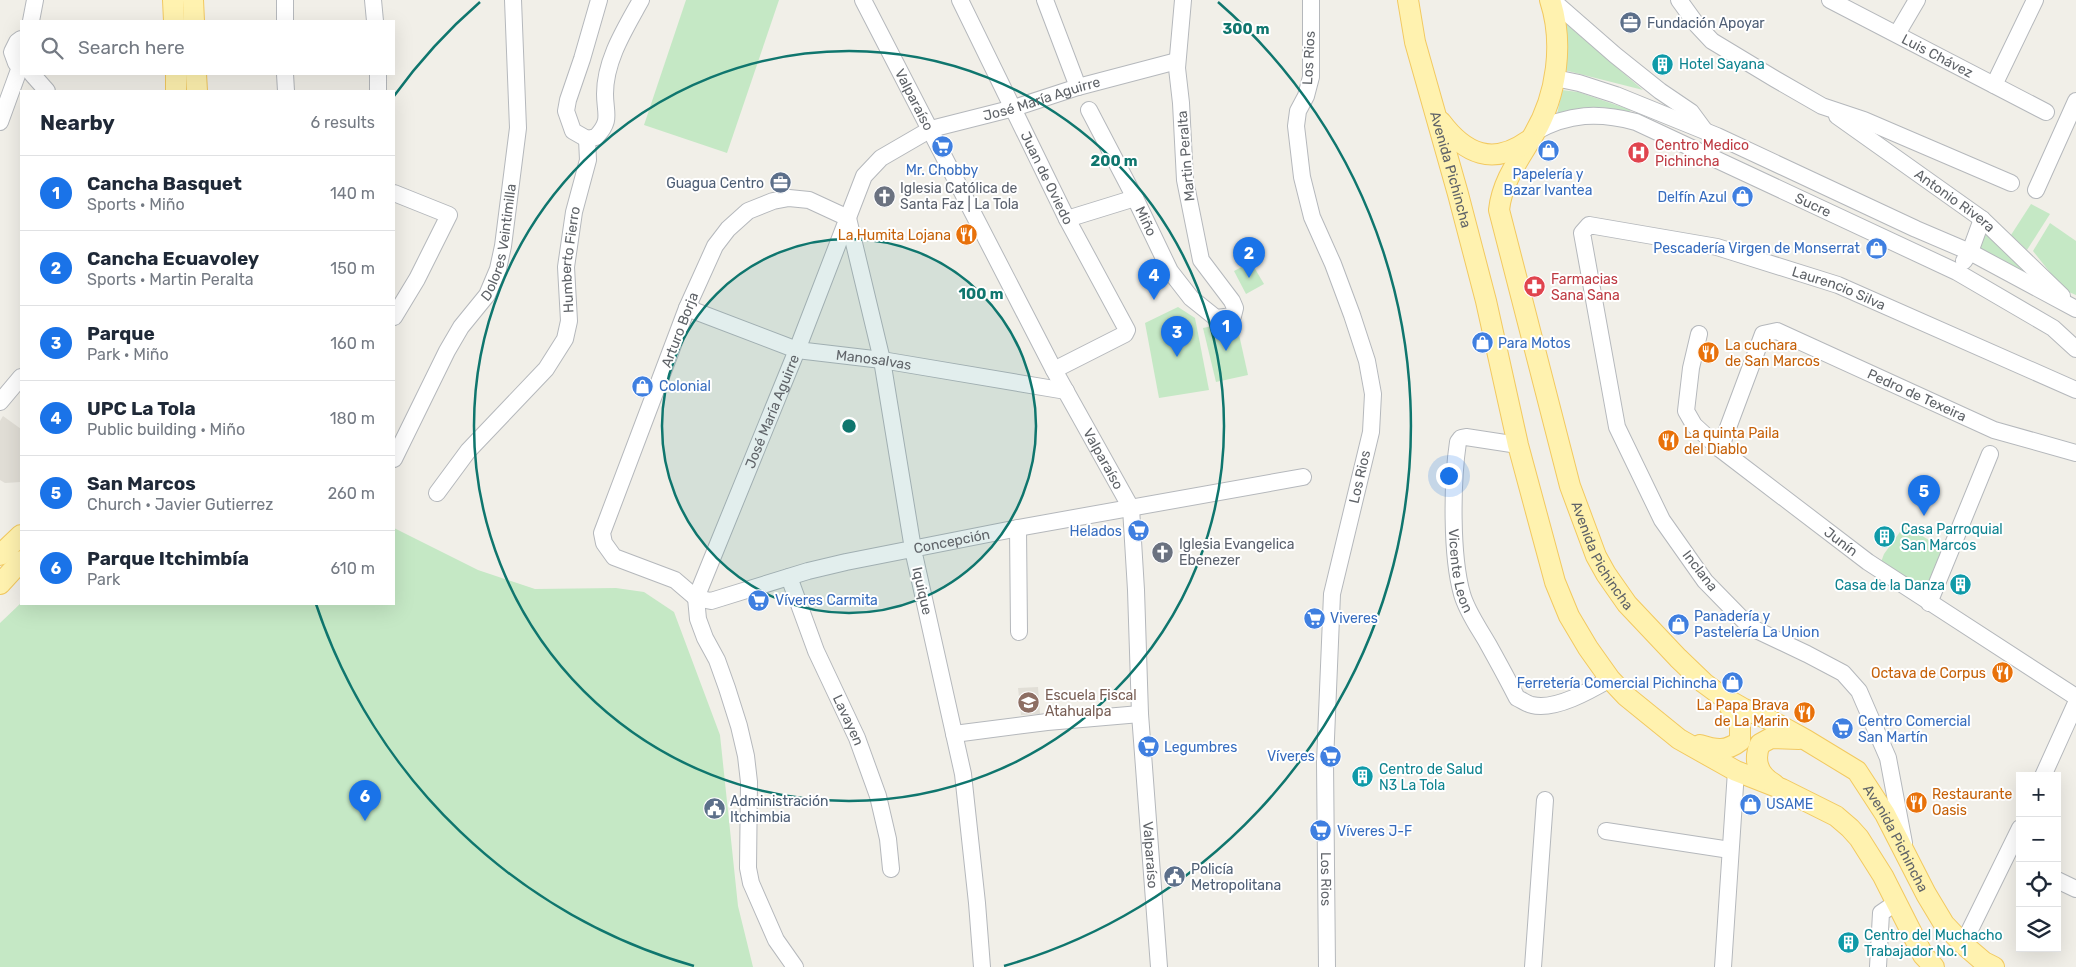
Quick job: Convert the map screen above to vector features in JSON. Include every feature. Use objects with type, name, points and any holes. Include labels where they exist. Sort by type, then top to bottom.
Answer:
[{"type":"main road","points":[[173,0],[174,20]]},
{"type":"main road","points":[[193,0],[194,20]]},
{"type":"main road","name":"Avenida Pichincha","points":[[1408,0],[1415,42],[1438,118],[1486,301],[1518,444],[1555,582],[1569,616],[1588,648],[1610,678],[1626,696],[1679,740],[1736,771],[1782,789],[1836,816],[1850,828],[1859,838],[1897,902],[1923,955],[1934,967]]},
{"type":"main road","name":"Avenida Pichincha","points":[[1551,0],[1556,35],[1555,78],[1545,108],[1532,136],[1501,194],[1499,210],[1570,486],[1596,556],[1627,604],[1678,658],[1723,697],[1806,740],[1857,770],[1886,814],[1926,894],[1944,924],[1963,944],[1984,962],[1994,967]]},
{"type":"main road","points":[[176,75],[176,90]]},
{"type":"main road","points":[[196,75],[197,90]]},
{"type":"main road","points":[[1438,118],[1462,144],[1482,154],[1503,154],[1514,150],[1532,136]]},
{"type":"main road","points":[[0,555],[20,535]]},
{"type":"main road","points":[[0,584],[20,562]]},
{"type":"main road","points":[[1679,740],[1720,750],[1732,748],[1740,742],[1740,723],[1723,697]]},
{"type":"main road","points":[[1782,789],[1764,778],[1758,769],[1756,758],[1760,744],[1771,738],[1783,737],[1806,740]]},
{"type":"street","points":[[31,20],[35,0]]},
{"type":"street","points":[[285,0],[285,20]]},
{"type":"street","points":[[373,0],[375,20]]},
{"type":"street","name":"Dolores Veintimilla","points":[[395,457],[447,351],[461,327],[486,295],[498,269],[503,246],[518,128],[513,0]]},
{"type":"street","points":[[599,0],[566,110],[573,131],[587,139],[596,137],[606,123],[608,116],[605,95],[607,73],[615,48],[641,0]]},
{"type":"street","name":"Valparaíso","points":[[864,0],[1054,370],[1131,508],[1140,714],[1159,967]]},
{"type":"street","points":[[1045,0],[1078,87]]},
{"type":"street","name":"Martin Peralta","points":[[1183,0],[1177,61],[1185,180],[1201,260],[1232,301]]},
{"type":"street","name":"Los Rios","points":[[1311,0],[1311,77],[1306,96],[1298,111],[1296,126],[1302,178],[1312,217],[1333,264],[1352,315],[1367,361],[1373,394],[1371,432],[1332,594],[1325,762],[1327,967]]},
{"type":"street","name":"Sucre","points":[[1551,0],[1615,56],[1691,112],[1705,131]]},
{"type":"street","name":"Antonio Rivera","points":[[1679,0],[1697,25],[1712,41],[1822,106],[1982,219],[2076,309]]},
{"type":"street","name":"Luis Chávez","points":[[1830,0],[2046,112]]},
{"type":"street","points":[[1897,34],[1917,0]]},
{"type":"street","points":[[1994,85],[2035,0]]},
{"type":"street","name":"Juan de Oviedo","points":[[962,1],[1067,219],[1127,330],[1125,334],[1054,370]]},
{"type":"street","points":[[20,40],[12,52],[13,58],[20,65]]},
{"type":"street","name":"José María Aguirre","points":[[696,598],[797,350],[864,176],[872,166],[881,158],[930,129],[1014,108],[1078,87],[1177,61]]},
{"type":"street","points":[[0,122],[23,75]]},
{"type":"street","points":[[30,75],[47,90]]},
{"type":"street","points":[[285,75],[286,90]]},
{"type":"street","points":[[378,75],[378,90]]},
{"type":"street","name":"Sucre","points":[[1555,78],[1579,83],[1616,95],[1705,131],[1916,229],[1970,252],[2076,309]]},
{"type":"street","points":[[2036,190],[2076,101]]},
{"type":"street","name":"Antonio Rivera","points":[[1822,106],[1864,120],[2011,183]]},
{"type":"street","name":"Miño","points":[[1090,110],[1170,271],[1191,298],[1216,318],[1225,319],[1233,316],[1235,308],[1232,301]]},
{"type":"street","name":"Sucre","points":[[1532,136],[1557,122],[1588,115],[1603,115],[1635,122],[1957,272],[2053,328],[2076,349]]},
{"type":"street","name":"Humberto Fierro","points":[[437,493],[468,451],[546,369],[565,340],[569,321],[566,267],[574,212],[588,160],[587,139]]},
{"type":"street","points":[[395,193],[449,215],[417,280],[395,315]]},
{"type":"street","name":"Arturo Borja","points":[[696,598],[675,580],[614,556],[604,543],[602,533],[687,308],[714,246],[728,229],[748,211],[773,201],[789,198],[809,200],[848,218]]},
{"type":"street","points":[[1067,219],[1135,198]]},
{"type":"street","name":"Iquique","points":[[848,218],[882,360],[913,549],[963,774],[982,967]]},
{"type":"street","points":[[1957,272],[1970,252],[1982,219]]},
{"type":"street","name":"Laurencio Silva","points":[[1589,225],[1716,247],[1838,285],[2076,390]]},
{"type":"street","name":"Inclana","points":[[1589,225],[1582,233],[1617,427],[1662,520],[1705,581],[1750,627],[1843,673],[1859,691],[1888,758],[1906,855]]},
{"type":"street","name":"Manosalvas","points":[[687,308],[797,350],[882,360],[1066,391]]},
{"type":"street","name":"Pedro de Texeira","points":[[1720,449],[1763,334],[1777,331],[1994,430],[2076,453]]},
{"type":"street","name":"Junín","points":[[1699,334],[1691,368],[1686,411],[1694,425],[1720,449],[1868,562],[2076,697]]},
{"type":"street","points":[[0,402],[20,377]]},
{"type":"street","name":"Vicente Leon","points":[[1518,444],[1466,437],[1461,438],[1458,442],[1454,481],[1454,524],[1457,564],[1462,593],[1470,612],[1518,698],[1532,705],[1550,704],[1580,696],[1610,678]]},
{"type":"street","points":[[1929,603],[1990,454]]},
{"type":"street","name":"Concepción","points":[[696,598],[717,600],[788,577],[843,562],[1018,528],[1303,477]]},
{"type":"street","points":[[1018,528],[1019,632]]},
{"type":"street","name":"Lavayen","points":[[788,577],[816,652],[857,738],[872,780],[888,838],[891,868]]},
{"type":"street","points":[[696,598],[698,619],[724,681],[739,726],[746,756],[749,782],[748,868],[751,883],[776,940],[795,967]]},
{"type":"street","points":[[2045,772],[2076,703]]},
{"type":"street","points":[[954,734],[1047,722],[1140,714]]},
{"type":"street","points":[[1723,967],[1736,771]]},
{"type":"street","points":[[1533,967],[1545,800]]},
{"type":"street","points":[[1606,831],[1730,850]]},
{"type":"street","points":[[1963,944],[2013,859],[2016,846]]},
{"type":"street","points":[[2061,882],[2076,890]]},
{"type":"street","points":[[1878,967],[1881,913],[1897,902]]},
{"type":"shaded area","points":[[3,416],[20,428],[20,482],[5,483],[0,480],[0,421]]},
{"type":"shaded area","name":"Escuela Fiscal Atahualpa","points":[[1038,687],[1040,714],[1021,715],[1018,688]]},
{"type":"green space","points":[[686,0],[779,0],[727,153],[644,125]]},
{"type":"green space","points":[[1565,23],[1643,90],[1564,70]]},
{"type":"green space","points":[[1562,90],[1578,92],[1631,110],[1629,112],[1593,107],[1577,109],[1557,115]]},
{"type":"green space","points":[[2031,204],[2050,214],[2027,250],[2011,235]]},
{"type":"green space","points":[[2050,223],[2076,241],[2076,295],[2064,290],[2033,251]]},
{"type":"green space","points":[[1985,234],[2041,284],[1979,248]]},
{"type":"green space","points":[[1251,262],[1264,284],[1246,294],[1234,271]]},
{"type":"green space","points":[[1178,307],[1195,318],[1209,390],[1159,398],[1145,323]]},
{"type":"green space","points":[[1236,321],[1248,375],[1216,382],[1203,328]]},
{"type":"green space","points":[[1905,525],[1943,549],[1924,592],[1881,562],[1884,554]]},
{"type":"green space","points":[[395,528],[478,570],[535,589],[616,588],[644,592],[674,612],[720,735],[738,906],[753,967],[0,967],[0,623],[20,604],[395,605]]},
{"type":"place","name":"Fundación Apoyar","points":[[1631,23]]},
{"type":"place","name":"Hotel Sayana","points":[[1663,64]]},
{"type":"place","name":"Mr. Chobby","points":[[942,147]]},
{"type":"place","name":"Papelería y Bazar Ivantea","points":[[1548,151]]},
{"type":"place","name":"Centro Medico Pichincha","points":[[1639,153]]},
{"type":"place","name":"Guagua Centro","points":[[780,183]]},
{"type":"place","name":"Iglesia Católica de Santa Faz | La Tola","points":[[884,196]]},
{"type":"place","name":"Delfín Azul","points":[[1743,197]]},
{"type":"place","name":"La Humita Lojana","points":[[967,235]]},
{"type":"place","name":"Pescadería Virgen de Monserrat","points":[[1876,248]]},
{"type":"place","name":"Cancha Ecuavoley","points":[[1249,278]]},
{"type":"place","name":"Farmacias Sana Sana","points":[[1535,287]]},
{"type":"place","name":"UPC La Tola","points":[[1154,300]]},
{"type":"place","name":"Para Motos","points":[[1482,343]]},
{"type":"place","name":"Cancha Basquet","points":[[1226,351]]},
{"type":"place","name":"La cuchara de San Marcos","points":[[1709,353]]},
{"type":"place","name":"Parque","points":[[1177,357]]},
{"type":"place","name":"Colonial","points":[[643,386]]},
{"type":"place","name":"La quinta Paila del Diablo","points":[[1668,441]]},
{"type":"place","name":"San Marcos","points":[[1924,516]]},
{"type":"place","name":"Helados","points":[[1138,531]]},
{"type":"place","name":"Casa Parroquial San Marcos","points":[[1885,537]]},
{"type":"place","name":"Iglesia Evangelica Ebenezer","points":[[1163,552]]},
{"type":"place","name":"Casa de la Danza","points":[[1961,585]]},
{"type":"place","name":"Víveres Carmita","points":[[759,600]]},
{"type":"place","name":"Viveres","points":[[1314,618]]},
{"type":"place","name":"Panadería y Pastelería La Union","points":[[1678,624]]},
{"type":"place","name":"Octava de Corpus","points":[[2002,673]]},
{"type":"place","name":"Ferretería Comercial Pichincha","points":[[1733,683]]},
{"type":"place","name":"Escuela Fiscal Atahualpa","points":[[1029,703]]},
{"type":"place","name":"La Papa Brava de La Marin","points":[[1805,713]]},
{"type":"place","name":"Centro Comercial San Martín","points":[[1842,729]]},
{"type":"place","name":"Legumbres","points":[[1148,747]]},
{"type":"place","name":"Víveres","points":[[1331,756]]},
{"type":"place","name":"Centro de Salud N3 La Tola","points":[[1363,777]]},
{"type":"place","name":"Restaurante Oasis","points":[[1916,802]]},
{"type":"place","name":"USAME","points":[[1750,804]]},
{"type":"place","name":"Administración Itchimbia","points":[[714,809]]},
{"type":"place","name":"Parque Itchimbía","points":[[365,821]]},
{"type":"place","name":"Víveres J-F","points":[[1321,831]]},
{"type":"place","name":"Policía Metropolitana","points":[[1175,877]]},
{"type":"place","name":"Centro del Muchacho Trabajador No. 1","points":[[1848,943]]}]
